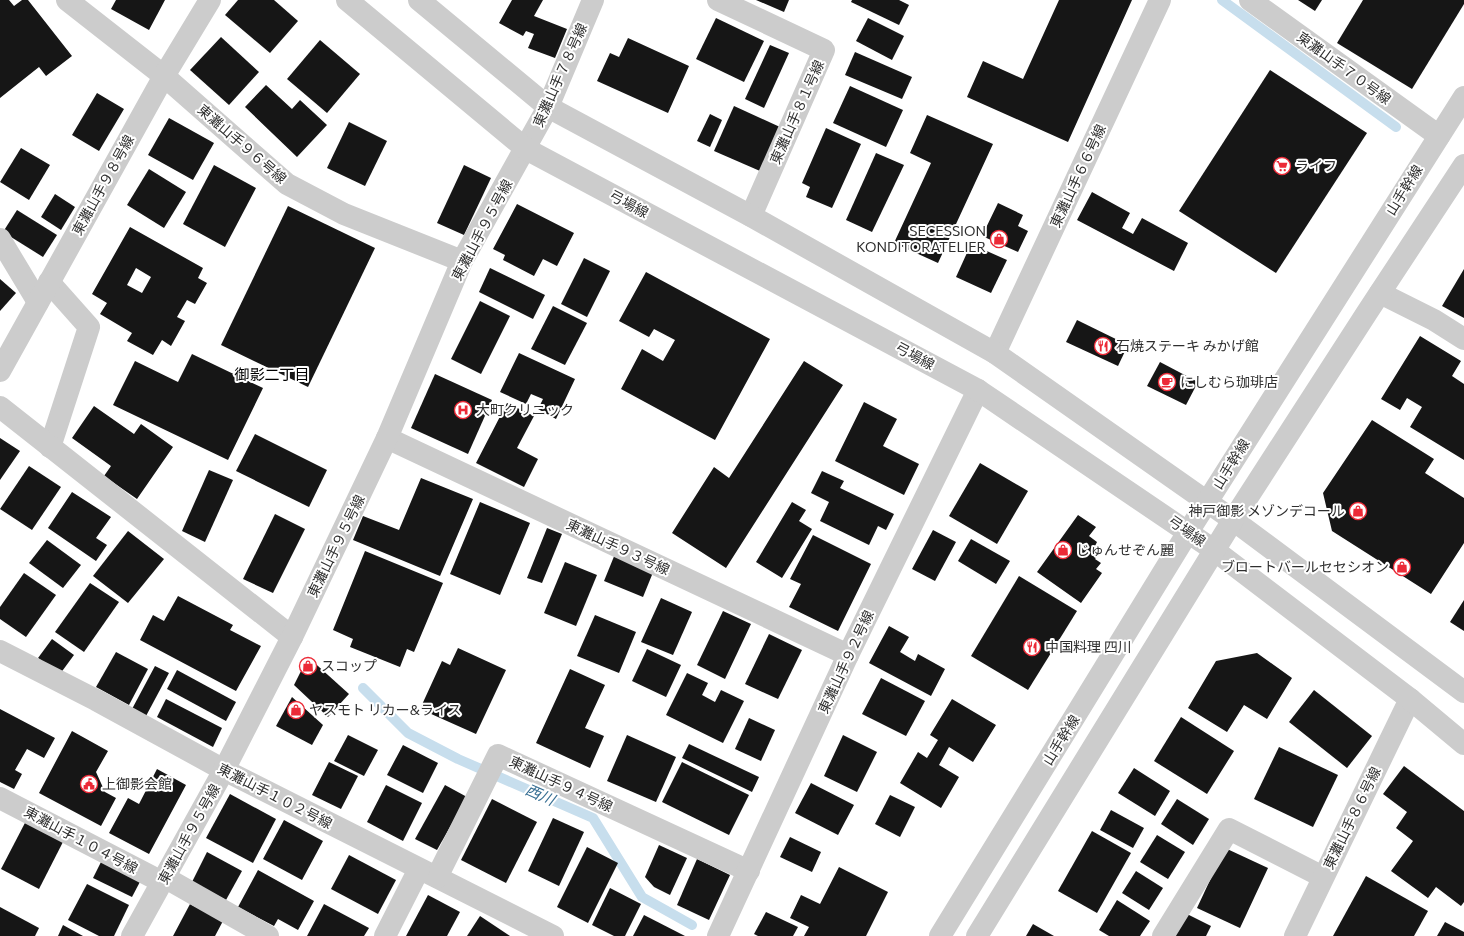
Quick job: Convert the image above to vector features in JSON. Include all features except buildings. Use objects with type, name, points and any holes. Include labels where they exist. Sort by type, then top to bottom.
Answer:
[{"type":"street","name":"東灘山手９６号線","points":[[67,0],[164,76],[287,184],[344,214],[462,261]]},
{"type":"street","name":"東灘山手９８号線","points":[[0,371],[164,76],[210,0]]},
{"type":"street","name":"弓場線","points":[[347,0],[526,149],[978,390],[1214,550],[1410,699],[1464,744]]},
{"type":"street","points":[[420,0],[548,107],[751,216],[995,353],[1233,520],[1464,692]]},
{"type":"street","name":"東灘山手７８号線","points":[[526,149],[548,107],[593,0]]},
{"type":"street","name":"東灘山手８１号線","points":[[718,0],[824,50],[751,216]]},
{"type":"street","name":"東灘山手６６号線","points":[[995,353],[1160,0]]},
{"type":"street","name":"東灘山手７０号線","points":[[1250,0],[1439,136]]},
{"type":"street","name":"山手幹線","points":[[940,936],[1188,532],[1464,97]]},
{"type":"street","name":"東灘山手９５号線","points":[[132,936],[224,770],[292,637],[387,438],[462,261],[526,149]]},
{"type":"street","points":[[977,936],[1214,550],[1464,165]]},
{"type":"street","points":[[0,239],[38,302]]},
{"type":"street","points":[[49,282],[89,327],[50,447]]},
{"type":"street","points":[[1380,293],[1434,320],[1464,339]]},
{"type":"street","name":"東灘山手９２号線","points":[[718,936],[848,655],[978,390]]},
{"type":"street","points":[[0,407],[292,637]]},
{"type":"street","name":"東灘山手９３号線","points":[[387,438],[848,655]]},
{"type":"street","name":"東灘山手１０２号線","points":[[0,652],[96,700],[224,770],[553,936]]},
{"type":"street","name":"東灘山手８６号線","points":[[1295,936],[1410,699]]},
{"type":"street","name":"東灘山手９４号線","points":[[385,936],[428,873],[498,755],[749,871]]},
{"type":"street","name":"東灘山手１０４号線","points":[[0,798],[163,880],[268,936]]},
{"type":"street","points":[[1163,936],[1229,830],[1323,877]]},
{"type":"waterway","points":[[1222,0],[1396,127]]},
{"type":"waterway","name":"西川","points":[[363,688],[408,733],[458,759],[593,818],[642,897],[692,925]]},
{"type":"place","name":"ライフ","points":[[1282,166]]},
{"type":"place","name":"SECESSION KONDITORATELIER","points":[[999,239]]},
{"type":"place","name":"石焼ステーキ みかげ館","points":[[1103,346]]},
{"type":"place","name":"にしむら珈琲店","points":[[1167,382]]},
{"type":"place","name":"大町クリニック","points":[[463,410]]},
{"type":"place","name":"神戸御影 メゾンデコール","points":[[1358,511]]},
{"type":"place","name":"じゅんせぞん麗","points":[[1063,550]]},
{"type":"place","name":"ブロートバールセセシオン","points":[[1402,567]]},
{"type":"place","name":"中国料理 四川","points":[[1032,647]]},
{"type":"place","name":"スコップ","points":[[308,666]]},
{"type":"place","name":"ヤスモト リカー&ライス","points":[[296,710]]},
{"type":"place","name":"上御影会館","points":[[89,784]]},
{"type":"district","name":"御影二丁目","points":[[272,375]]}]
